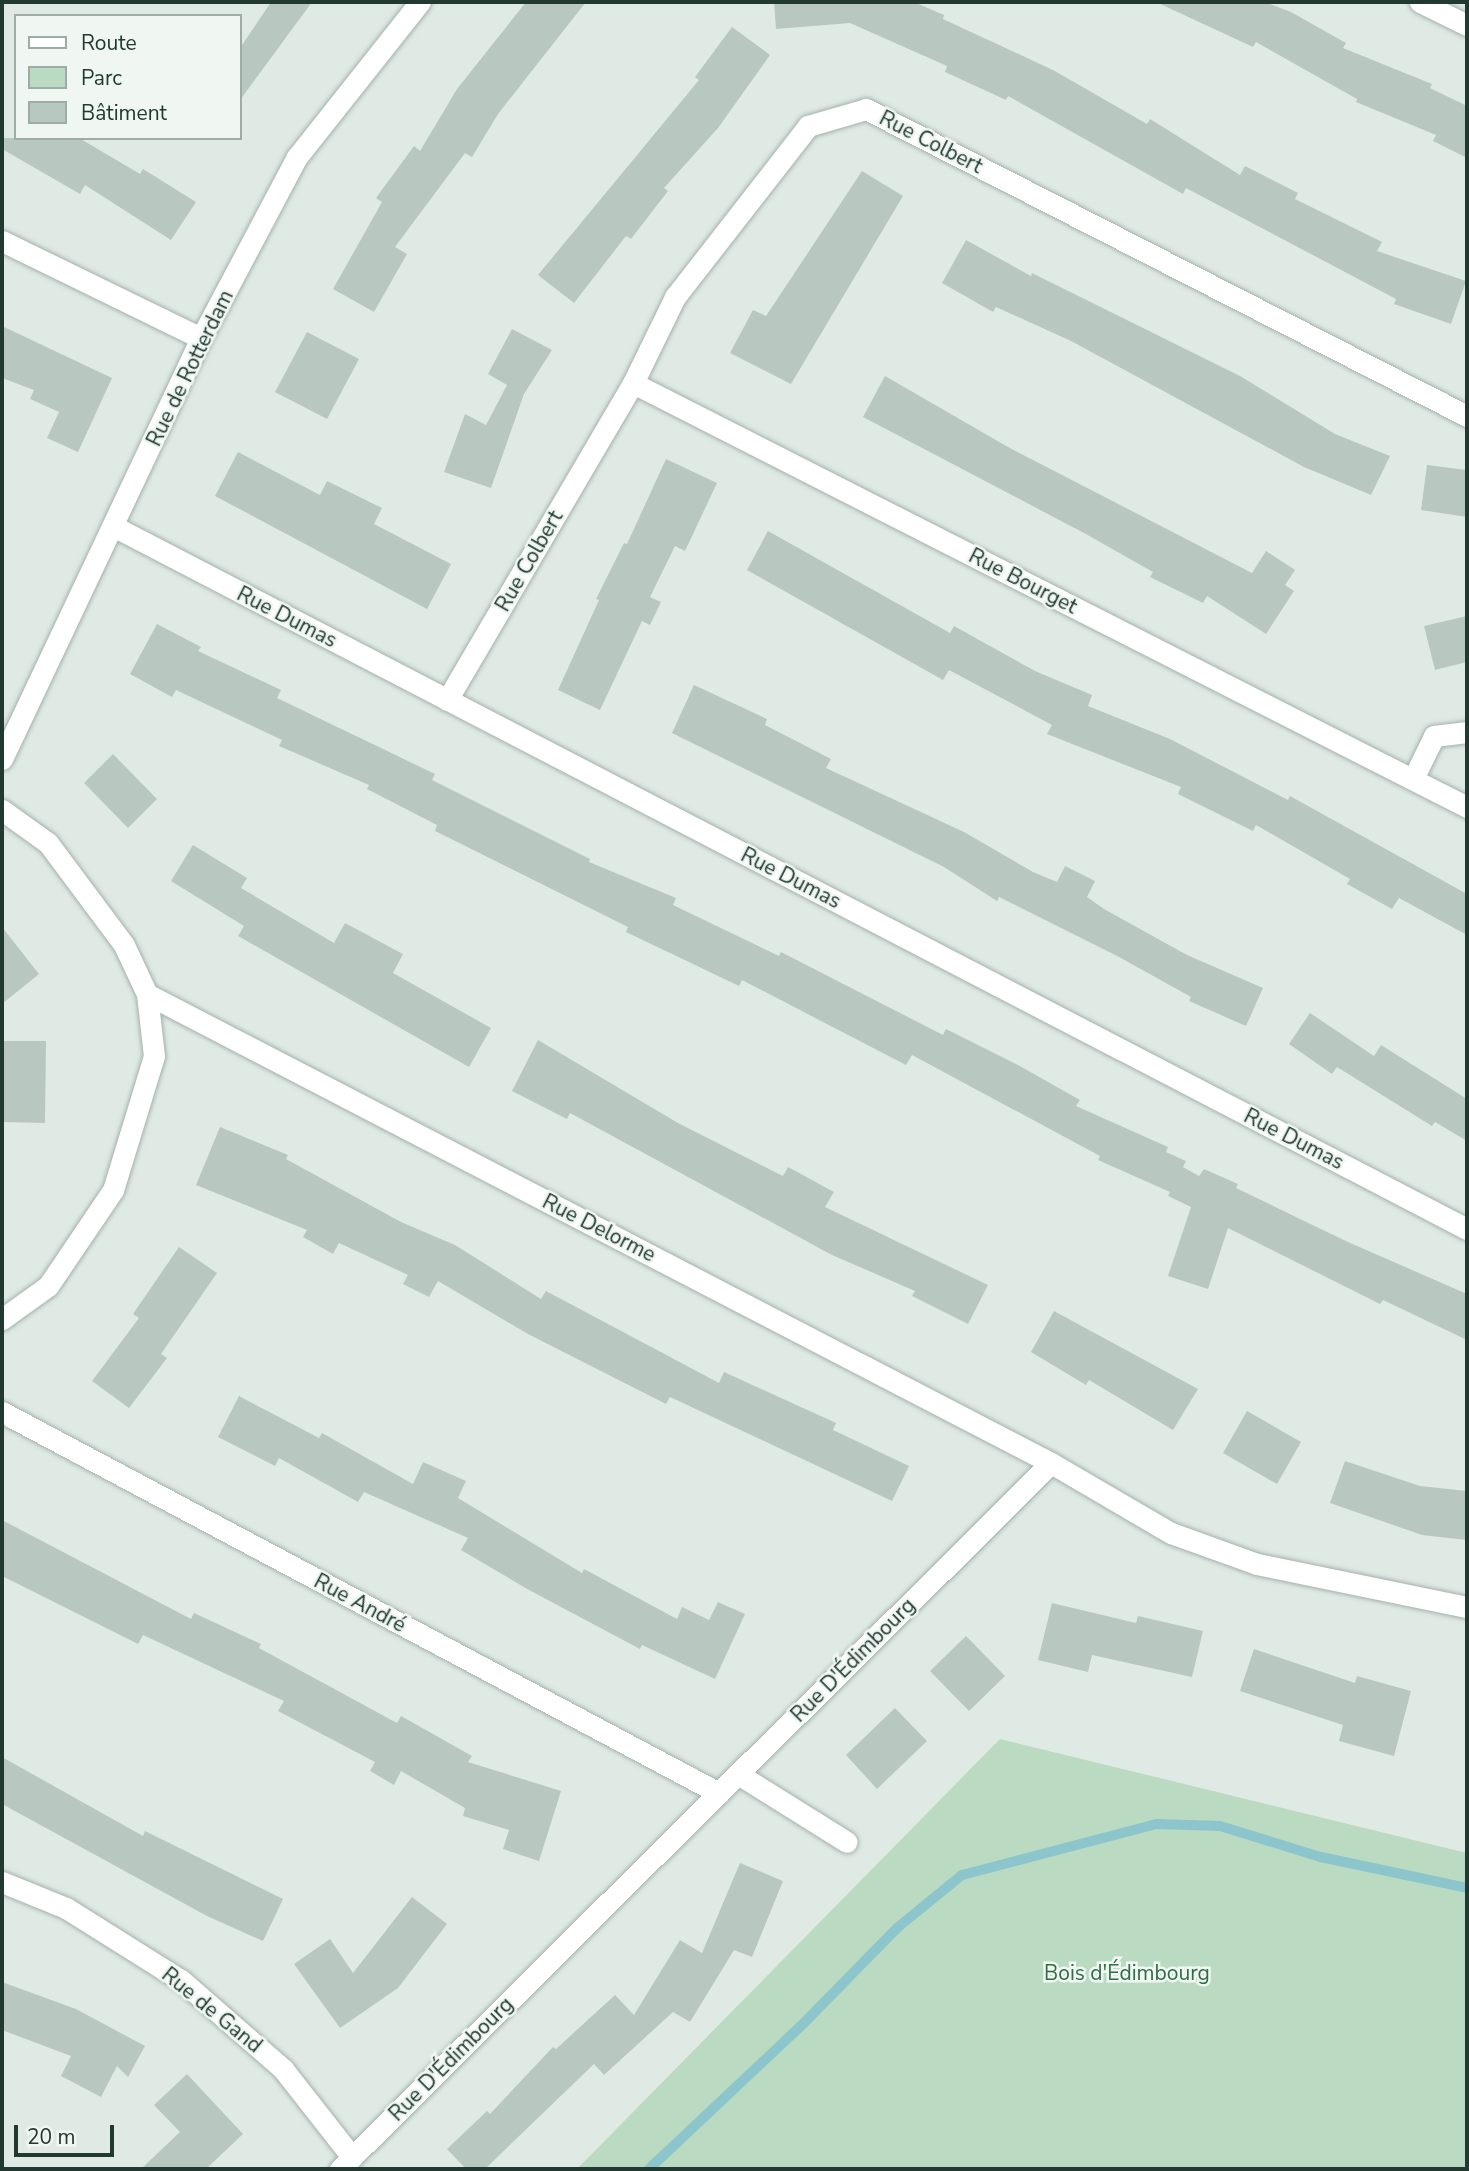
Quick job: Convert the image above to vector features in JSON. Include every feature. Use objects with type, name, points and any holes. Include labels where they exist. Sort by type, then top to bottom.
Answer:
[{"type":"street","name":"Rue de Rotterdam","points":[[2,759],[115,527],[201,338],[297,157],[420,2]]},
{"type":"street","points":[[1420,2],[1467,25]]},
{"type":"street","name":"Rue Colbert","points":[[447,700],[633,383],[675,297],[808,126],[866,109],[1467,416]]},
{"type":"street","points":[[2,241],[201,338]]},
{"type":"street","name":"Rue Bourget","points":[[633,383],[1467,807]]},
{"type":"street","name":"Rue Dumas","points":[[115,527],[1467,1228]]},
{"type":"street","points":[[1413,779],[1434,736],[1467,732]]},
{"type":"street","points":[[2,810],[48,843],[124,945],[147,994],[154,1056],[113,1190],[48,1286],[2,1319]]},
{"type":"street","name":"Rue Delorme","points":[[147,994],[1051,1463]]},
{"type":"street","name":"Rue André","points":[[2,1412],[719,1793]]},
{"type":"street","points":[[1051,1463],[1171,1533],[1257,1564],[1467,1607]]},
{"type":"street","name":"Rue D'Édimbourg","points":[[346,2163],[1051,1463]]},
{"type":"street","points":[[738,1774],[847,1842]]},
{"type":"street","name":"Rue de Gand","points":[[2,1882],[66,1908],[181,1980],[283,2069],[346,2163]]},
{"type":"green space","name":"Bois d'Édimbourg","points":[[1000,1739],[1467,1853],[1467,2169],[577,2169]]},
{"type":"building","points":[[271,2],[312,2],[242,97],[242,45]]},
{"type":"building","points":[[526,2],[586,2],[498,114],[472,157],[465,153],[395,247],[407,254],[374,312],[333,289],[382,202],[376,198],[414,146],[420,151],[457,89]]},
{"type":"building","points":[[774,2],[914,2],[944,15],[943,19],[1053,70],[1147,124],[1150,119],[1240,175],[1245,166],[1298,193],[1295,199],[1382,242],[1377,251],[1466,281],[1451,324],[1394,304],[1396,299],[1186,188],[1183,194],[1008,96],[1006,100],[945,72],[947,66],[850,23],[776,29]]},
{"type":"building","points":[[1156,2],[1265,2],[1291,12],[1346,43],[1343,48],[1432,84],[1430,88],[1467,106],[1467,158],[1433,141],[1436,135],[1356,102],[1357,99],[1256,42],[1253,47]]},
{"type":"building","points":[[732,27],[770,55],[718,128],[664,188],[668,191],[631,239],[626,236],[574,303],[538,275],[699,80],[695,77]]},
{"type":"building","points":[[2,138],[82,140],[140,174],[143,169],[196,202],[171,240],[85,185],[80,194],[2,149]]},
{"type":"building","points":[[862,171],[903,196],[791,384],[730,353],[753,310],[766,316]]},
{"type":"building","points":[[966,240],[1031,276],[1032,273],[1240,376],[1335,434],[1390,456],[1371,495],[1304,467],[1071,341],[996,307],[993,312],[942,283]]},
{"type":"building","points":[[2,326],[112,378],[78,452],[47,438],[59,412],[30,399],[34,390],[2,378]]},
{"type":"building","points":[[512,329],[552,350],[524,394],[491,488],[444,472],[465,414],[486,425],[507,385],[488,374]]},
{"type":"building","points":[[307,332],[359,359],[327,419],[275,392]]},
{"type":"building","points":[[885,376],[1008,447],[1252,573],[1266,551],[1295,570],[1285,585],[1294,591],[1266,634],[1207,596],[1203,603],[1150,577],[1153,572],[1084,533],[863,417]]},
{"type":"building","points":[[238,452],[320,495],[327,481],[382,508],[374,524],[451,564],[427,609],[215,496]]},
{"type":"building","points":[[666,459],[717,483],[685,551],[675,546],[650,597],[661,602],[650,625],[642,621],[600,710],[558,690],[599,600],[596,599],[624,543],[627,544]]},
{"type":"building","points":[[1427,465],[1467,470],[1467,517],[1421,510]]},
{"type":"building","points":[[768,531],[950,633],[954,626],[1035,671],[1092,695],[1088,706],[1170,739],[1288,800],[1290,796],[1467,894],[1467,935],[1399,898],[1392,909],[1347,884],[1350,879],[1256,825],[1253,831],[1178,794],[1181,787],[1047,734],[1052,725],[949,670],[943,680],[747,570]]},
{"type":"building","points":[[1467,616],[1467,662],[1435,670],[1424,626]]},
{"type":"building","points":[[157,624],[201,647],[198,651],[281,690],[277,698],[435,774],[432,780],[590,859],[589,862],[676,898],[673,905],[779,956],[781,952],[943,1035],[946,1029],[1018,1065],[1080,1100],[1076,1106],[1168,1147],[1166,1152],[1186,1161],[1183,1167],[1199,1176],[1204,1169],[1238,1184],[1236,1188],[1348,1242],[1467,1294],[1467,1340],[1383,1300],[1380,1304],[1228,1228],[1208,1289],[1168,1276],[1191,1207],[1168,1196],[1170,1192],[1098,1160],[1100,1156],[912,1055],[906,1065],[742,980],[739,986],[626,932],[628,927],[435,831],[437,825],[367,789],[369,785],[279,746],[282,740],[176,690],[172,697],[130,674]]},
{"type":"building","points":[[694,685],[767,719],[765,725],[831,759],[826,768],[964,832],[1033,872],[1057,882],[1065,866],[1095,881],[1087,897],[1104,909],[1187,955],[1263,988],[1246,1026],[1189,1001],[1191,997],[1119,957],[999,897],[997,901],[944,867],[672,733]]},
{"type":"building","points":[[113,754],[157,799],[128,828],[84,783]]},
{"type":"building","points":[[193,845],[247,878],[241,888],[334,943],[345,923],[403,954],[393,973],[491,1028],[469,1067],[238,936],[244,926],[171,881]]},
{"type":"building","points":[[2,927],[39,974],[2,1004]]},
{"type":"building","points":[[1310,1013],[1374,1056],[1381,1045],[1467,1099],[1467,1141],[1435,1122],[1432,1126],[1337,1067],[1332,1074],[1289,1044]]},
{"type":"building","points":[[538,1040],[678,1123],[783,1176],[788,1167],[834,1192],[825,1207],[988,1285],[968,1324],[912,1296],[915,1291],[832,1255],[570,1113],[567,1119],[512,1091]]},
{"type":"building","points":[[3,1041],[46,1041],[45,1123],[3,1122]]},
{"type":"building","points":[[220,1127],[288,1155],[286,1159],[401,1222],[455,1245],[541,1299],[546,1291],[719,1383],[724,1372],[836,1423],[833,1430],[909,1466],[892,1501],[670,1397],[666,1404],[528,1334],[438,1281],[429,1297],[403,1284],[408,1275],[339,1243],[333,1254],[303,1237],[307,1230],[196,1185]]},
{"type":"building","points":[[179,1247],[217,1273],[161,1354],[167,1358],[129,1408],[92,1381],[139,1318],[133,1314]]},
{"type":"building","points":[[1054,1311],[1198,1389],[1173,1430],[1089,1380],[1086,1385],[1031,1352]]},
{"type":"building","points":[[239,1396],[319,1438],[322,1433],[413,1484],[423,1462],[466,1481],[458,1498],[582,1573],[584,1569],[677,1619],[682,1607],[709,1620],[718,1602],[745,1614],[715,1679],[642,1645],[640,1649],[529,1590],[461,1550],[468,1538],[364,1492],[358,1502],[279,1458],[275,1466],[218,1437]]},
{"type":"building","points":[[1247,1411],[1301,1442],[1277,1484],[1223,1453]]},
{"type":"building","points":[[1345,1461],[1420,1486],[1467,1491],[1467,1540],[1422,1535],[1330,1503]]},
{"type":"building","points":[[2,1520],[191,1619],[194,1613],[261,1644],[259,1648],[397,1723],[401,1716],[472,1756],[468,1762],[561,1791],[539,1861],[503,1849],[509,1830],[463,1816],[465,1808],[401,1771],[394,1785],[370,1771],[375,1762],[278,1711],[284,1701],[143,1635],[138,1644],[2,1576]]},
{"type":"building","points":[[1052,1603],[1136,1623],[1138,1616],[1203,1631],[1192,1677],[1092,1655],[1088,1672],[1038,1660]]},
{"type":"building","points":[[966,1636],[1005,1676],[969,1711],[930,1671]]},
{"type":"building","points":[[1254,1649],[1355,1683],[1357,1676],[1411,1691],[1394,1756],[1339,1741],[1343,1725],[1240,1691]]},
{"type":"building","points":[[895,1708],[927,1741],[877,1789],[846,1755]]},
{"type":"building","points":[[2,1757],[143,1836],[145,1831],[283,1899],[263,1941],[207,1916],[2,1804]]},
{"type":"building","points":[[740,1863],[783,1881],[752,1957],[734,1950],[690,2022],[673,2012],[604,2075],[594,2064],[485,2169],[466,2169],[447,2149],[487,2111],[490,2114],[553,2047],[556,2049],[615,1995],[634,2015],[680,1940],[702,1953]]},
{"type":"building","points":[[412,1897],[447,1924],[398,1988],[340,2028],[294,1964],[330,1939],[353,1973]]},
{"type":"building","points":[[2,1982],[76,2009],[145,2046],[128,2077],[117,2066],[101,2097],[61,2076],[71,2056],[2,2030]]},
{"type":"building","points":[[187,2074],[243,2134],[206,2169],[141,2169],[180,2132],[154,2105]]},
{"type":"waterway","points":[[649,2169],[803,2024],[897,1928],[962,1875],[1156,1824],[1220,1826],[1321,1857],[1467,1888]]}]
